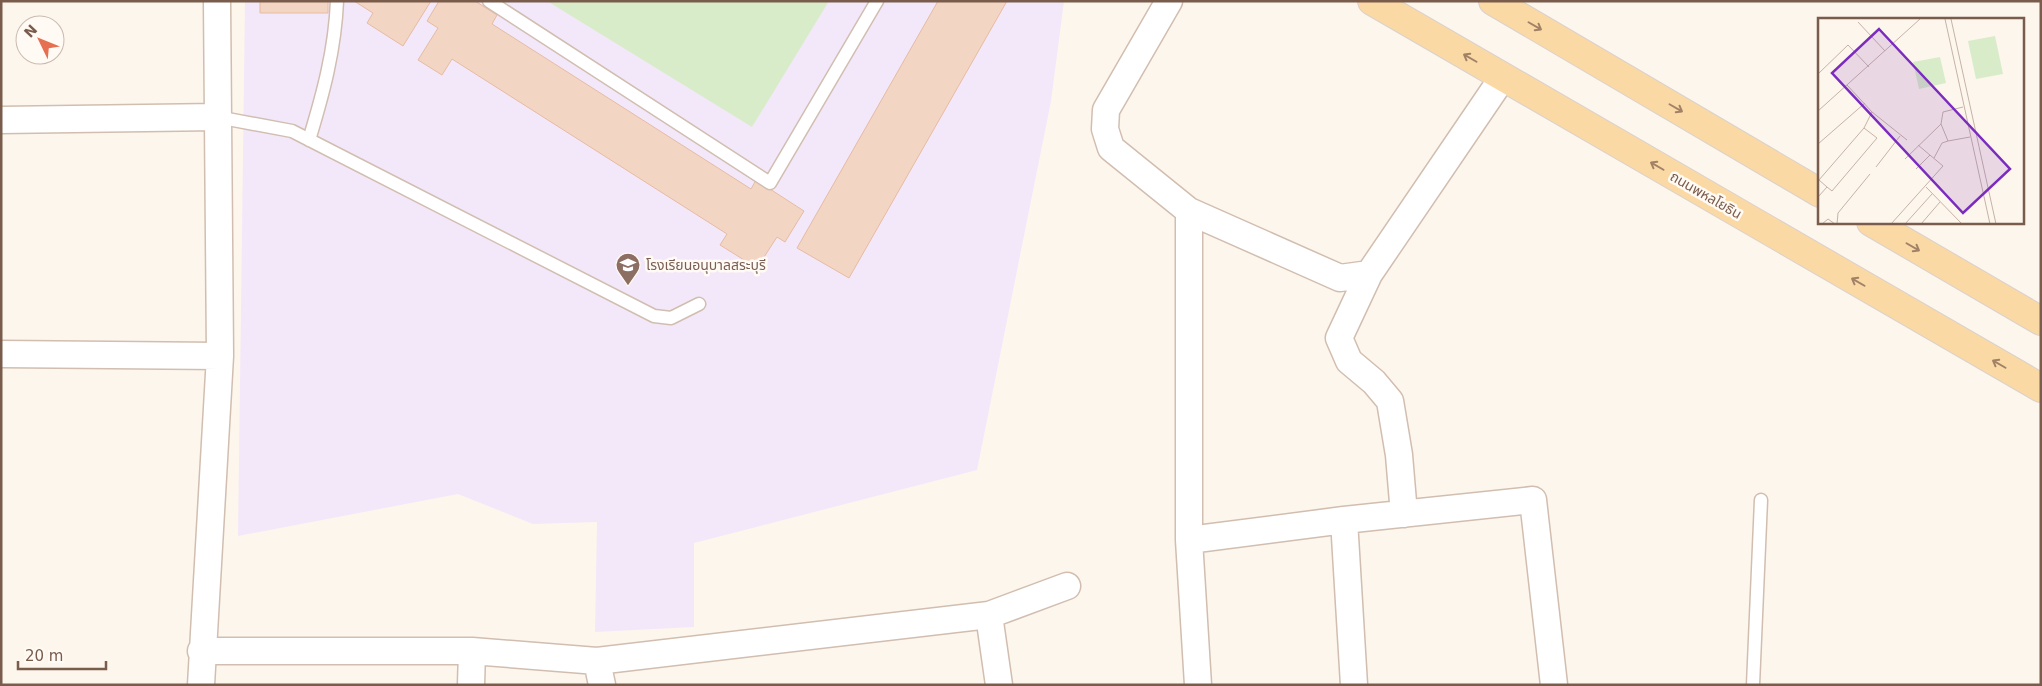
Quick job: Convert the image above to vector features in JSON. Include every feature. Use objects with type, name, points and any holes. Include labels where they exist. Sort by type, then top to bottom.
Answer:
[{"type":"main road","name":"ถนนพหลโยธิน","points":[[1372,1],[2041,388]]},
{"type":"main road","points":[[1493,1],[1818,192]]},
{"type":"main road","points":[[1873,224],[2041,321]]},
{"type":"street","points":[[200,685],[220,356],[217,1]]},
{"type":"street","points":[[1170,1],[1106,110],[1104,129],[1111,148],[1189,211],[1340,278],[1369,274]]},
{"type":"street","points":[[1404,514],[1400,455],[1390,401],[1374,382],[1349,361],[1339,338],[1369,274],[1503,77]]},
{"type":"street","points":[[1,120],[217,117]]},
{"type":"street","points":[[1189,211],[1189,540],[1198,685]]},
{"type":"street","points":[[1,354],[220,356]]},
{"type":"street","points":[[1189,540],[1344,520],[1534,500],[1554,685]]},
{"type":"street","points":[[1344,520],[1354,685]]},
{"type":"street","points":[[201,651],[472,651],[600,673],[988,615],[1067,586]]},
{"type":"street","points":[[988,615],[999,685]]},
{"type":"street","points":[[471,685],[472,651]]},
{"type":"lane","points":[[308,140],[325,87],[336,31],[337,1]]},
{"type":"lane","points":[[489,1],[770,183],[877,1]]},
{"type":"lane","points":[[217,117],[292,131],[654,316],[671,318],[699,304]]},
{"type":"lane","points":[[1753,685],[1761,500]]},
{"type":"shaded area","name":"โรงเรียนอนุบาลสระบุรี","points":[[245,1],[1064,1],[1051,101],[977,470],[694,543],[694,627],[595,632],[597,522],[533,524],[458,494],[238,536]]},
{"type":"green space","points":[[547,1],[829,1],[752,127]]},
{"type":"building","points":[[260,1],[328,1],[328,13],[260,13]]},
{"type":"building","points":[[354,1],[431,1],[403,46],[367,23],[373,13]]},
{"type":"building","points":[[439,1],[475,1],[497,15],[492,24],[751,189],[756,180],[804,211],[785,242],[777,237],[757,268],[720,245],[727,234],[452,59],[442,75],[418,60],[438,28],[427,21]]},
{"type":"building","points":[[938,1],[1007,1],[849,278],[797,248]]},
{"type":"place","name":"โรงเรียนอนุบาลสระบุรี","points":[[628,286]]}]
